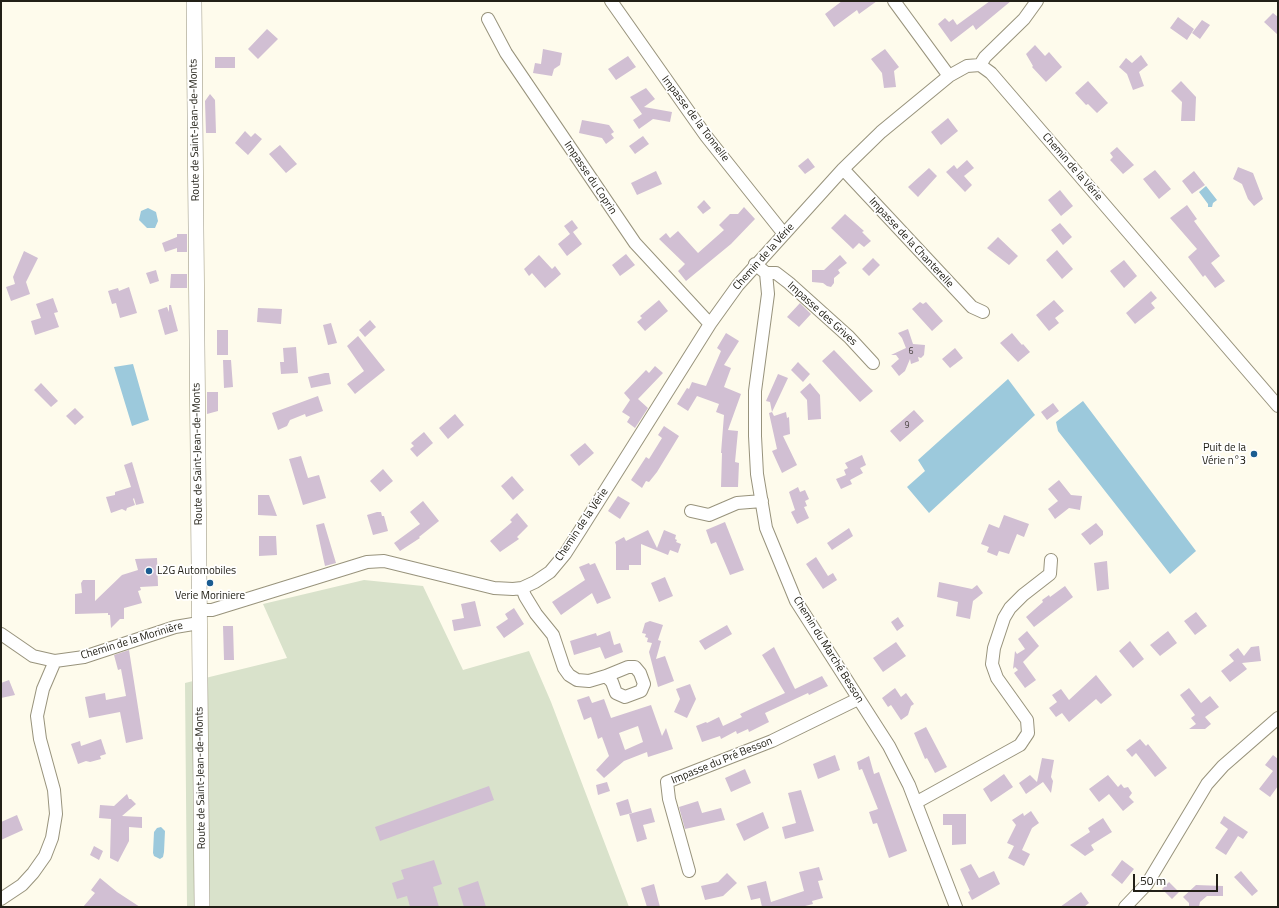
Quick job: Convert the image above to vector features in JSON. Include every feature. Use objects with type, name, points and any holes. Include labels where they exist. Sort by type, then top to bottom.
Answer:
[{"type":"main road","name":"Route de Saint-Jean-de-Monts","points":[[194,1],[202,907]]},
{"type":"street","name":"Impasse de la Tonnelle","points":[[611,1],[706,136],[784,234]]},
{"type":"street","points":[[894,1],[949,76]]},
{"type":"street","points":[[980,65],[985,57],[1024,19],[1037,1]]},
{"type":"street","name":"Impasse du Coprin","points":[[488,19],[506,53],[635,243],[710,324]]},
{"type":"street","name":"Chemin de la Vérie","points":[[199,617],[212,610],[367,562],[384,561],[494,588],[522,588],[550,572],[565,554],[710,324],[756,264],[843,169],[881,132],[949,76],[967,66],[980,65],[991,72],[1278,406]]},
{"type":"street","name":"Impasse de la Chanterelle","points":[[843,169],[972,307],[983,312]]},
{"type":"street","points":[[756,264],[766,273]]},
{"type":"street","name":"Impasse des Grives","points":[[766,273],[776,273],[789,283],[849,337],[873,363]]},
{"type":"street","name":"Chemin du Marché Besson","points":[[766,273],[768,294],[755,391],[755,436],[766,528],[796,601],[889,746],[917,802],[956,907]]},
{"type":"street","points":[[691,511],[709,515],[737,504],[762,501]]},
{"type":"street","points":[[917,802],[1020,745],[1028,733],[1026,720],[996,678],[992,664],[994,648],[1004,618],[1010,608],[1023,595],[1050,574],[1052,560]]},
{"type":"street","points":[[522,588],[536,614],[553,634],[564,668],[569,676],[577,680],[589,680],[606,676]]},
{"type":"street","name":"Chemin de la Morinière","points":[[1,634],[33,656],[55,661],[84,657],[175,627],[199,617]]},
{"type":"street","points":[[1,899],[22,885],[34,873],[45,856],[52,838],[56,814],[54,790],[40,739],[36,716],[43,689],[55,661]]},
{"type":"street","name":"Impasse du Pré Besson","points":[[689,871],[669,799],[667,782],[772,741],[858,699]]},
{"type":"street","points":[[1125,907],[1147,884],[1208,784],[1224,766],[1278,718]]},
{"type":"green space","points":[[364,580],[423,586],[463,670],[529,651],[551,702],[629,907],[187,907],[185,683],[287,658],[263,604]]},
{"type":"water","points":[[1206,186],[1217,200],[1213,203],[1212,207],[1208,207],[1208,204],[1199,192]]},
{"type":"water","points":[[148,208],[156,212],[158,221],[155,228],[147,228],[139,220],[141,211]]},
{"type":"water","points":[[133,364],[149,420],[132,426],[114,367]]},
{"type":"water","points":[[1008,379],[1035,415],[929,513],[907,487],[925,471],[918,460]]},
{"type":"water","points":[[1083,401],[1196,551],[1170,574],[1058,431],[1056,422]]},
{"type":"water","points":[[161,827],[165,831],[164,852],[163,857],[160,859],[154,856],[153,853],[154,832],[157,828]]},
{"type":"building","points":[[842,1],[877,1],[859,14],[857,10],[834,27],[825,14]]},
{"type":"building","points":[[990,1],[1011,1],[976,30],[973,25],[951,42],[938,24],[945,18],[949,22],[953,19],[957,25]]},
{"type":"building","points":[[1273,13],[1278,17],[1278,35],[1264,22]]},
{"type":"building","points":[[1178,17],[1194,29],[1187,40],[1170,28]]},
{"type":"building","points":[[1202,20],[1210,25],[1200,39],[1192,33]]},
{"type":"building","points":[[267,29],[278,39],[258,59],[248,49]]},
{"type":"building","points":[[1035,45],[1045,56],[1049,52],[1062,67],[1046,82],[1032,67],[1033,66],[1026,54]]},
{"type":"building","points":[[543,49],[562,53],[560,65],[554,69],[552,76],[533,73],[535,63],[541,64]]},
{"type":"building","points":[[885,49],[899,67],[894,71],[896,87],[884,88],[882,73],[871,59]]},
{"type":"building","points":[[1141,55],[1148,65],[1139,72],[1144,86],[1133,90],[1127,74],[1119,67],[1126,58],[1132,63]]},
{"type":"building","points":[[628,56],[636,67],[616,80],[608,69]]},
{"type":"building","points":[[215,57],[235,57],[235,68],[215,68]]},
{"type":"building","points":[[1088,81],[1108,103],[1097,113],[1088,104],[1086,105],[1075,93]]},
{"type":"building","points":[[1181,81],[1196,97],[1195,121],[1181,121],[1182,102],[1171,91]]},
{"type":"building","points":[[646,88],[655,99],[644,107],[672,112],[670,122],[653,119],[639,129],[633,120],[642,114],[630,97]]},
{"type":"building","points":[[210,94],[215,100],[216,133],[206,133],[205,101]]},
{"type":"building","points":[[948,118],[958,131],[941,145],[931,132]]},
{"type":"building","points":[[582,120],[609,125],[614,132],[611,134],[614,138],[606,144],[602,138],[579,133]]},
{"type":"building","points":[[245,131],[251,137],[255,133],[262,139],[248,155],[235,143]]},
{"type":"building","points":[[643,136],[649,144],[635,154],[629,146]]},
{"type":"building","points":[[280,145],[297,164],[286,173],[269,154]]},
{"type":"building","points":[[1117,147],[1134,165],[1123,174],[1110,160],[1113,157],[1110,153]]},
{"type":"building","points":[[808,158],[815,167],[805,174],[798,166]]},
{"type":"building","points":[[967,160],[974,168],[964,176],[972,185],[965,192],[946,172],[954,165],[957,169]]},
{"type":"building","points":[[1238,167],[1253,173],[1263,199],[1254,206],[1248,199],[1242,184],[1233,179]]},
{"type":"building","points":[[929,168],[937,176],[918,197],[908,187]]},
{"type":"building","points":[[1155,170],[1171,189],[1159,199],[1143,179]]},
{"type":"building","points":[[656,171],[662,184],[637,195],[631,183]]},
{"type":"building","points":[[1194,171],[1205,185],[1192,194],[1182,181]]},
{"type":"building","points":[[1060,190],[1073,206],[1061,216],[1048,200]]},
{"type":"building","points":[[704,200],[711,208],[703,214],[697,207]]},
{"type":"building","points":[[1187,205],[1197,219],[1194,221],[1220,256],[1211,263],[1225,281],[1215,288],[1205,275],[1203,277],[1188,257],[1197,249],[1170,218]]},
{"type":"building","points":[[744,207],[755,219],[731,244],[686,281],[678,271],[685,264],[659,239],[666,233],[670,238],[678,231],[698,253],[724,230],[719,225],[730,214],[738,214]]},
{"type":"building","points":[[845,214],[864,231],[862,232],[871,241],[864,247],[859,243],[853,249],[831,228]]},
{"type":"building","points":[[572,220],[578,228],[573,232],[582,244],[567,256],[558,244],[570,234],[564,226]]},
{"type":"building","points":[[1060,223],[1072,237],[1063,245],[1051,230]]},
{"type":"building","points":[[177,234],[187,234],[187,252],[177,252],[177,248],[165,252],[162,243],[177,237]]},
{"type":"building","points":[[998,237],[1018,256],[1009,265],[987,248]]},
{"type":"building","points":[[1057,250],[1073,269],[1062,279],[1046,260]]},
{"type":"building","points":[[24,251],[38,258],[26,282],[30,294],[11,301],[6,287],[15,284],[13,277]]},
{"type":"building","points":[[626,254],[635,265],[620,276],[612,265]]},
{"type":"building","points":[[539,255],[552,269],[555,266],[561,274],[545,288],[532,273],[529,276],[524,269]]},
{"type":"building","points":[[840,255],[847,263],[838,270],[840,273],[834,278],[834,283],[831,287],[823,283],[812,282],[812,270],[824,270]]},
{"type":"building","points":[[873,258],[880,265],[869,276],[862,269]]},
{"type":"building","points":[[1124,260],[1137,276],[1124,288],[1110,271]]},
{"type":"building","points":[[156,270],[159,281],[150,284],[146,273]]},
{"type":"building","points":[[171,274],[187,274],[187,288],[170,288]]},
{"type":"building","points":[[129,287],[137,313],[120,318],[116,303],[112,304],[108,291],[118,288],[119,291]]},
{"type":"building","points":[[1151,291],[1157,298],[1151,303],[1155,308],[1135,324],[1126,313]]},
{"type":"building","points":[[53,298],[58,312],[54,313],[59,327],[35,335],[31,321],[41,318],[36,304]]},
{"type":"building","points":[[659,300],[668,311],[645,331],[637,322],[642,318],[640,316]]},
{"type":"building","points":[[1054,300],[1064,311],[1055,318],[1059,323],[1049,331],[1036,315]]},
{"type":"building","points":[[920,302],[923,304],[926,302],[943,321],[932,331],[912,309]]},
{"type":"building","points":[[800,303],[811,314],[799,327],[787,317]]},
{"type":"building","points":[[169,305],[171,305],[178,331],[165,335],[158,310],[167,307],[169,312]]},
{"type":"building","points":[[258,308],[282,309],[281,324],[257,322]]},
{"type":"building","points":[[370,320],[376,327],[365,337],[359,330]]},
{"type":"building","points":[[331,323],[337,343],[328,345],[323,325]]},
{"type":"building","points":[[908,329],[913,344],[925,345],[924,355],[921,358],[918,357],[919,361],[911,364],[910,359],[905,371],[899,376],[891,366],[899,359],[896,355],[891,355],[906,348],[898,333]]},
{"type":"building","points":[[217,330],[228,330],[228,355],[217,355]]},
{"type":"building","points":[[726,333],[739,341],[724,365],[731,368],[724,387],[741,394],[728,430],[738,431],[735,462],[739,463],[738,487],[721,487],[721,453],[724,415],[716,412],[719,404],[697,396],[688,411],[677,404],[687,388],[689,389],[692,382],[706,386],[721,351],[717,348]]},
{"type":"building","points":[[1012,333],[1030,352],[1018,362],[1000,343]]},
{"type":"building","points":[[358,336],[385,370],[355,394],[347,384],[364,371],[347,346]]},
{"type":"building","points":[[296,347],[298,373],[281,374],[280,362],[284,362],[283,348]]},
{"type":"building","points":[[955,348],[963,358],[950,368],[942,359]]},
{"type":"building","points":[[834,350],[873,391],[860,402],[822,361]]},
{"type":"building","points":[[223,360],[231,360],[233,387],[224,388]]},
{"type":"building","points":[[798,362],[810,374],[803,382],[791,370]]},
{"type":"building","points":[[655,366],[663,373],[638,399],[648,408],[635,428],[627,422],[630,417],[622,412],[630,400],[624,393],[646,370],[649,373]]},
{"type":"building","points":[[329,373],[331,384],[311,388],[308,377]]},
{"type":"building","points":[[778,374],[788,378],[772,412],[770,402],[766,401]]},
{"type":"building","points":[[41,383],[58,401],[51,407],[34,390]]},
{"type":"building","points":[[810,383],[820,395],[821,419],[808,420],[807,400],[800,392]]},
{"type":"building","points":[[207,392],[218,392],[218,411],[207,414]]},
{"type":"building","points":[[318,396],[323,411],[306,417],[305,414],[290,420],[287,426],[278,430],[272,413]]},
{"type":"building","points":[[1053,403],[1059,411],[1047,420],[1041,412]]},
{"type":"building","points":[[75,408],[84,417],[75,425],[66,416]]},
{"type":"building","points":[[914,410],[924,421],[900,442],[890,431]]},
{"type":"building","points":[[772,412],[774,416],[786,412],[787,418],[789,417],[790,434],[783,436],[797,465],[782,473],[772,451],[777,449],[769,413]]},
{"type":"building","points":[[455,414],[464,425],[448,439],[439,428]]},
{"type":"building","points":[[664,426],[679,436],[657,472],[649,482],[646,481],[642,488],[631,480],[646,457],[649,459],[662,438],[658,435]]},
{"type":"building","points":[[424,432],[433,443],[417,457],[410,449],[414,446],[411,443]]},
{"type":"building","points":[[585,443],[594,453],[579,466],[570,455]]},
{"type":"building","points":[[862,455],[866,465],[860,468],[863,473],[850,480],[852,484],[841,489],[836,479],[846,475],[844,470],[848,468],[845,463]]},
{"type":"building","points":[[301,456],[308,478],[319,475],[326,498],[303,505],[289,459]]},
{"type":"building","points":[[132,462],[144,503],[136,505],[134,498],[135,505],[127,508],[126,511],[122,509],[111,513],[106,497],[115,495],[115,492],[131,487],[124,465]]},
{"type":"building","points":[[383,469],[393,481],[380,492],[370,481]]},
{"type":"building","points":[[512,476],[524,490],[513,500],[501,486]]},
{"type":"building","points":[[1059,480],[1071,495],[1082,496],[1080,510],[1069,508],[1055,519],[1048,509],[1058,501],[1048,489]]},
{"type":"building","points":[[798,487],[800,492],[805,490],[809,499],[805,501],[807,506],[804,507],[809,518],[797,524],[791,512],[795,510],[789,492]]},
{"type":"building","points":[[258,495],[269,495],[277,516],[258,515]]},
{"type":"building","points":[[618,496],[630,503],[620,519],[608,511]]},
{"type":"building","points":[[423,501],[439,521],[419,537],[420,538],[400,551],[394,543],[420,524],[410,512]]},
{"type":"building","points":[[381,512],[382,516],[384,516],[388,531],[373,535],[367,515]]},
{"type":"building","points":[[517,513],[528,526],[517,537],[519,539],[500,552],[490,541],[512,522],[510,520]]},
{"type":"building","points":[[1004,515],[1029,524],[1024,537],[1017,534],[1009,554],[999,551],[997,556],[987,552],[989,547],[981,544],[989,524],[999,528]]},
{"type":"building","points":[[725,522],[744,570],[730,575],[716,542],[711,544],[706,530]]},
{"type":"building","points":[[324,523],[336,563],[325,566],[316,525]]},
{"type":"building","points":[[1096,523],[1103,531],[1103,535],[1090,545],[1081,534]]},
{"type":"building","points":[[849,528],[853,536],[832,550],[827,543]]},
{"type":"building","points":[[648,530],[657,548],[664,530],[676,535],[676,542],[681,544],[678,553],[670,550],[668,555],[641,544],[641,565],[629,565],[629,570],[616,570],[615,542],[624,537],[626,541]]},
{"type":"building","points":[[259,536],[276,536],[277,555],[259,556]]},
{"type":"building","points":[[816,557],[828,576],[833,573],[837,580],[823,589],[806,564]]},
{"type":"building","points":[[157,558],[158,586],[140,587],[141,590],[138,591],[142,603],[124,608],[124,619],[120,619],[111,628],[110,615],[108,615],[108,613],[75,614],[75,594],[82,593],[81,583],[83,580],[95,580],[95,601],[122,575],[138,570],[135,559]]},
{"type":"building","points":[[1107,561],[1109,589],[1097,591],[1094,563]]},
{"type":"building","points":[[589,563],[590,565],[595,563],[611,598],[597,604],[592,593],[561,615],[552,602],[585,580],[579,567]]},
{"type":"building","points":[[665,577],[673,596],[659,602],[651,583]]},
{"type":"building","points":[[939,582],[972,589],[977,585],[983,593],[973,601],[970,619],[956,616],[958,602],[937,597]]},
{"type":"building","points":[[1065,586],[1073,597],[1034,627],[1026,617],[1043,602],[1042,600],[1049,595],[1050,597]]},
{"type":"building","points":[[475,601],[481,626],[454,631],[452,620],[464,618],[461,604]]},
{"type":"building","points":[[514,608],[524,624],[504,638],[496,627],[508,619],[505,614]]},
{"type":"building","points":[[1196,612],[1207,626],[1195,635],[1184,621]]},
{"type":"building","points":[[898,617],[904,626],[897,631],[891,622]]},
{"type":"building","points":[[650,621],[663,625],[658,640],[661,641],[656,659],[665,656],[674,681],[658,687],[649,652],[652,643],[647,642],[648,638],[645,637],[646,634],[642,633],[645,623]]},
{"type":"building","points":[[727,625],[732,634],[705,650],[699,641]]},
{"type":"building","points":[[223,626],[233,626],[234,660],[224,660]]},
{"type":"building","points":[[610,631],[614,645],[620,643],[623,652],[605,659],[600,647],[574,655],[570,641],[596,633],[597,636]]},
{"type":"building","points":[[1027,631],[1039,646],[1023,662],[1036,680],[1025,688],[1014,673],[1018,670],[1015,667],[1013,669],[1015,651],[1017,654],[1025,649],[1018,639]]},
{"type":"building","points":[[1168,631],[1177,643],[1160,656],[1150,645]]},
{"type":"building","points":[[1130,641],[1144,659],[1133,668],[1119,651]]},
{"type":"building","points":[[896,642],[906,656],[883,672],[873,658]]},
{"type":"building","points":[[1259,646],[1261,661],[1242,663],[1247,669],[1230,682],[1221,671],[1234,661],[1229,655],[1238,648],[1244,656],[1251,647]]},
{"type":"building","points":[[774,647],[795,689],[822,676],[828,686],[809,695],[808,693],[765,713],[769,722],[749,732],[748,729],[737,734],[736,731],[721,739],[720,736],[702,742],[696,726],[706,722],[707,723],[719,717],[723,726],[742,717],[740,714],[785,693],[762,655]]},
{"type":"building","points":[[129,650],[143,739],[126,743],[120,712],[89,718],[85,697],[105,693],[106,700],[126,696],[121,669],[118,670],[114,655]]},
{"type":"building","points":[[1096,675],[1112,695],[1101,704],[1096,699],[1069,722],[1062,713],[1056,717],[1049,708],[1057,702],[1052,695],[1061,689],[1069,700]]},
{"type":"building","points":[[9,680],[15,695],[1,698],[1,683]]},
{"type":"building","points":[[690,684],[696,699],[687,718],[674,712],[680,699],[676,689]]},
{"type":"building","points":[[895,688],[901,697],[906,693],[914,704],[911,706],[908,715],[901,720],[891,705],[888,707],[882,698]]},
{"type":"building","points":[[1189,688],[1201,703],[1210,696],[1219,707],[1205,717],[1211,724],[1205,729],[1189,729],[1196,724],[1191,718],[1195,715],[1180,695]]},
{"type":"building","points":[[589,696],[592,703],[604,699],[611,718],[651,705],[662,736],[666,728],[673,749],[648,757],[647,752],[624,761],[604,778],[596,770],[609,756],[602,737],[598,739],[591,717],[584,720],[577,700]],"holes":[[[638,726],[643,742],[625,750],[619,733]]]},
{"type":"building","points":[[926,727],[947,767],[935,773],[927,758],[925,759],[914,733]]},
{"type":"building","points":[[101,739],[106,754],[100,756],[101,759],[90,762],[86,761],[78,764],[71,744],[80,741],[81,746]]},
{"type":"building","points":[[1140,739],[1146,746],[1148,744],[1167,768],[1155,777],[1136,753],[1132,757],[1126,750]]},
{"type":"building","points":[[835,755],[840,770],[818,779],[813,764]]},
{"type":"building","points":[[1273,755],[1278,759],[1278,786],[1270,797],[1259,789],[1273,771],[1265,765]]},
{"type":"building","points":[[869,756],[874,774],[879,772],[907,851],[889,858],[877,823],[873,824],[869,812],[878,809],[862,769],[859,770],[857,762]]},
{"type":"building","points":[[1042,758],[1054,760],[1051,777],[1053,781],[1051,793],[1043,782],[1026,794],[1019,783],[1030,775],[1037,782]]},
{"type":"building","points":[[745,769],[751,783],[731,792],[725,778]]},
{"type":"building","points":[[1004,774],[1013,787],[991,802],[983,789]]},
{"type":"building","points":[[1108,775],[1118,787],[1121,784],[1124,788],[1128,787],[1132,793],[1129,797],[1134,802],[1123,811],[1109,794],[1099,802],[1089,789]]},
{"type":"building","points":[[607,782],[610,791],[598,795],[596,785]]},
{"type":"building","points":[[489,786],[494,800],[380,841],[375,827]]},
{"type":"building","points":[[801,790],[814,831],[785,839],[782,827],[796,823],[788,793]]},
{"type":"building","points":[[127,794],[129,799],[136,804],[122,816],[142,817],[142,828],[129,827],[129,841],[118,862],[110,858],[111,819],[99,818],[100,805],[114,806]]},
{"type":"building","points":[[628,799],[632,813],[620,816],[616,803]]},
{"type":"building","points":[[698,801],[702,813],[721,808],[725,820],[685,829],[679,807]]},
{"type":"building","points":[[651,808],[655,822],[643,825],[647,839],[637,842],[629,814]]},
{"type":"building","points":[[1031,811],[1039,823],[1032,828],[1022,850],[1030,854],[1024,866],[1008,858],[1014,846],[1007,843],[1016,825],[1012,820],[1023,813],[1024,816]]},
{"type":"building","points":[[763,812],[769,828],[744,841],[736,824]]},
{"type":"building","points":[[943,814],[966,814],[966,844],[952,845],[952,825],[943,825]]},
{"type":"building","points":[[17,815],[23,830],[1,840],[1,822]]},
{"type":"building","points":[[1224,816],[1248,832],[1243,839],[1238,836],[1226,855],[1215,848],[1228,829],[1220,823]]},
{"type":"building","points":[[1103,818],[1112,832],[1091,845],[1094,850],[1085,856],[1070,845],[1090,832],[1088,828]]},
{"type":"building","points":[[94,846],[103,851],[99,860],[90,855]]},
{"type":"building","points":[[434,860],[442,884],[433,887],[439,907],[410,907],[407,896],[397,899],[392,883],[404,879],[401,870]]},
{"type":"building","points":[[1122,860],[1134,869],[1122,884],[1111,875]]},
{"type":"building","points":[[971,864],[979,878],[994,871],[1000,884],[972,900],[968,892],[970,891],[960,869]]},
{"type":"building","points":[[819,867],[823,880],[818,881],[823,898],[812,901],[813,904],[801,907],[762,907],[760,898],[751,900],[747,886],[766,881],[771,902],[804,891],[799,872]]},
{"type":"building","points":[[1241,871],[1258,891],[1252,896],[1234,877]]},
{"type":"building","points":[[727,873],[737,883],[723,896],[705,900],[701,886],[718,882]]},
{"type":"building","points":[[100,878],[117,892],[140,907],[83,907],[95,893],[91,890]]},
{"type":"building","points":[[478,881],[486,907],[464,907],[458,888]]},
{"type":"building","points":[[1169,882],[1179,892],[1172,899],[1162,889]]},
{"type":"building","points":[[654,884],[660,907],[647,907],[641,888]]},
{"type":"building","points":[[1196,885],[1223,886],[1223,896],[1207,896],[1200,902],[1199,907],[1189,907],[1189,903],[1183,897]]},
{"type":"building","points":[[1081,892],[1089,903],[1084,907],[1060,907]]},
{"type":"place","name":"Puit de la Vérie n°3","points":[[1254,454]]},
{"type":"place","name":"L2G Automobiles","points":[[149,571]]},
{"type":"place","name":"Verie Moriniere","points":[[210,583]]}]
